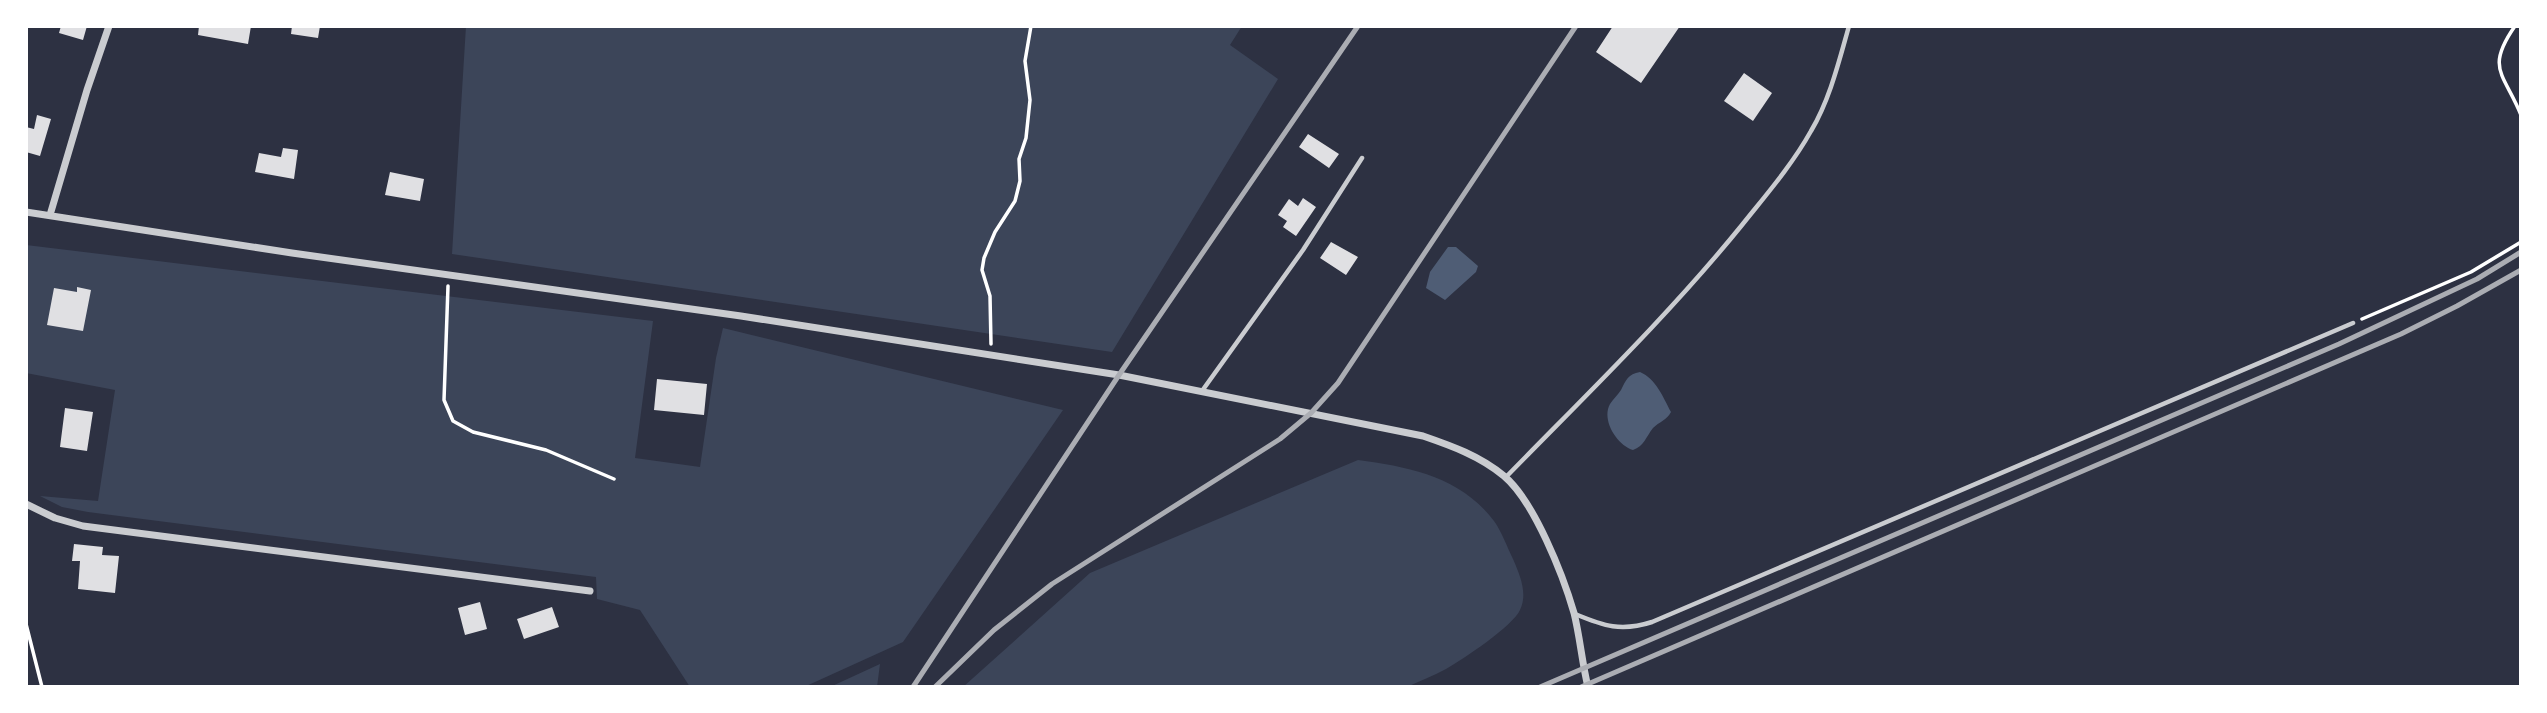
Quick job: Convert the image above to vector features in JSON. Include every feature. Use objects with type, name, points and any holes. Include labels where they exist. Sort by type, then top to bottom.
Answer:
[{"type":"street","points":[[50,215],[83,102],[109,26]]},
{"type":"street","points":[[26,212],[292,253],[741,316],[1119,375],[1423,436],[1478,458],[1506,477],[1519,492],[1536,519],[1574,613],[1588,687]]},
{"type":"street","points":[[26,504],[55,518],[83,526],[590,592]]},
{"type":"lane","points":[[1506,477],[1634,349],[1719,254],[1788,168],[1817,119],[1835,77],[1849,26]]},
{"type":"lane","points":[[1202,392],[1303,250],[1362,158]]},
{"type":"lane","points":[[1574,613],[1604,626],[1635,628],[1653,622],[2353,323]]},
{"type":"path","points":[[989,356],[992,328],[990,296],[982,270],[995,232],[1015,201],[1020,180],[1019,159],[1026,138],[1030,100],[1025,61],[1031,26]]},
{"type":"path","points":[[2515,26],[2499,53],[2497,66],[2521,114]]},
{"type":"path","points":[[2353,323],[2461,277],[2521,242]]},
{"type":"path","points":[[448,274],[444,400],[453,421],[473,432],[546,450],[614,479]]},
{"type":"path","points":[[26,624],[42,687]]},
{"type":"shaded area","points":[[466,26],[1242,26],[1230,45],[1278,79],[1112,352],[452,254]]},
{"type":"shaded area","points":[[26,245],[653,321],[635,458],[700,467],[723,328],[1063,410],[903,642],[804,687],[690,687],[640,610],[597,599],[596,577],[88,512],[62,507],[40,496],[98,501],[115,390],[26,373]]},
{"type":"shaded area","points":[[1448,247],[1456,247],[1478,266],[1476,272],[1445,300],[1426,288],[1430,272]]},
{"type":"shaded area","points":[[1640,372],[1655,384],[1671,412],[1653,428],[1642,444],[1633,450],[1621,443],[1612,431],[1608,410],[1628,378]]},
{"type":"shaded area","points":[[1358,460],[1415,471],[1450,484],[1466,494],[1494,521],[1516,565],[1523,591],[1520,610],[1498,633],[1446,669],[1407,687],[963,687],[1090,573]]},
{"type":"shaded area","points":[[880,664],[877,687],[830,687]]},
{"type":"building","points":[[61,26],[87,26],[83,40],[59,33]]},
{"type":"building","points":[[199,26],[251,26],[248,44],[198,35]]},
{"type":"building","points":[[292,26],[320,26],[318,38],[291,34]]},
{"type":"building","points":[[1613,26],[1680,26],[1641,83],[1596,52]]},
{"type":"building","points":[[1744,73],[1772,93],[1753,121],[1724,101]]},
{"type":"building","points":[[37,115],[51,119],[40,156],[26,152],[26,127],[34,129]]},
{"type":"building","points":[[1308,134],[1339,154],[1329,168],[1299,147]]},
{"type":"building","points":[[283,148],[298,150],[294,179],[255,172],[259,153],[281,157]]},
{"type":"building","points":[[390,172],[424,179],[420,201],[385,195]]},
{"type":"building","points":[[1303,198],[1316,207],[1296,236],[1283,227],[1287,221],[1278,215],[1289,199],[1298,206]]},
{"type":"building","points":[[1331,242],[1358,257],[1346,275],[1320,258]]},
{"type":"building","points":[[77,287],[91,290],[83,331],[47,325],[54,288],[77,292]]},
{"type":"building","points":[[657,379],[707,384],[704,415],[654,410]]},
{"type":"building","points":[[65,408],[93,412],[87,451],[60,447]]},
{"type":"building","points":[[74,544],[103,547],[102,555],[119,556],[115,593],[78,589],[80,561],[72,561]]},
{"type":"building","points":[[480,602],[487,629],[465,635],[458,608]]},
{"type":"building","points":[[552,607],[559,627],[524,639],[517,619]]},
{"type":"railway","points":[[913,687],[1119,375],[1358,26]]},
{"type":"railway","points":[[935,687],[994,630],[1052,584],[1280,439],[1311,413],[1338,383],[1576,26]]},
{"type":"railway","points":[[1540,687],[2339,344],[2477,279],[2521,252]]},
{"type":"railway","points":[[1581,687],[2401,334],[2521,270]]}]
